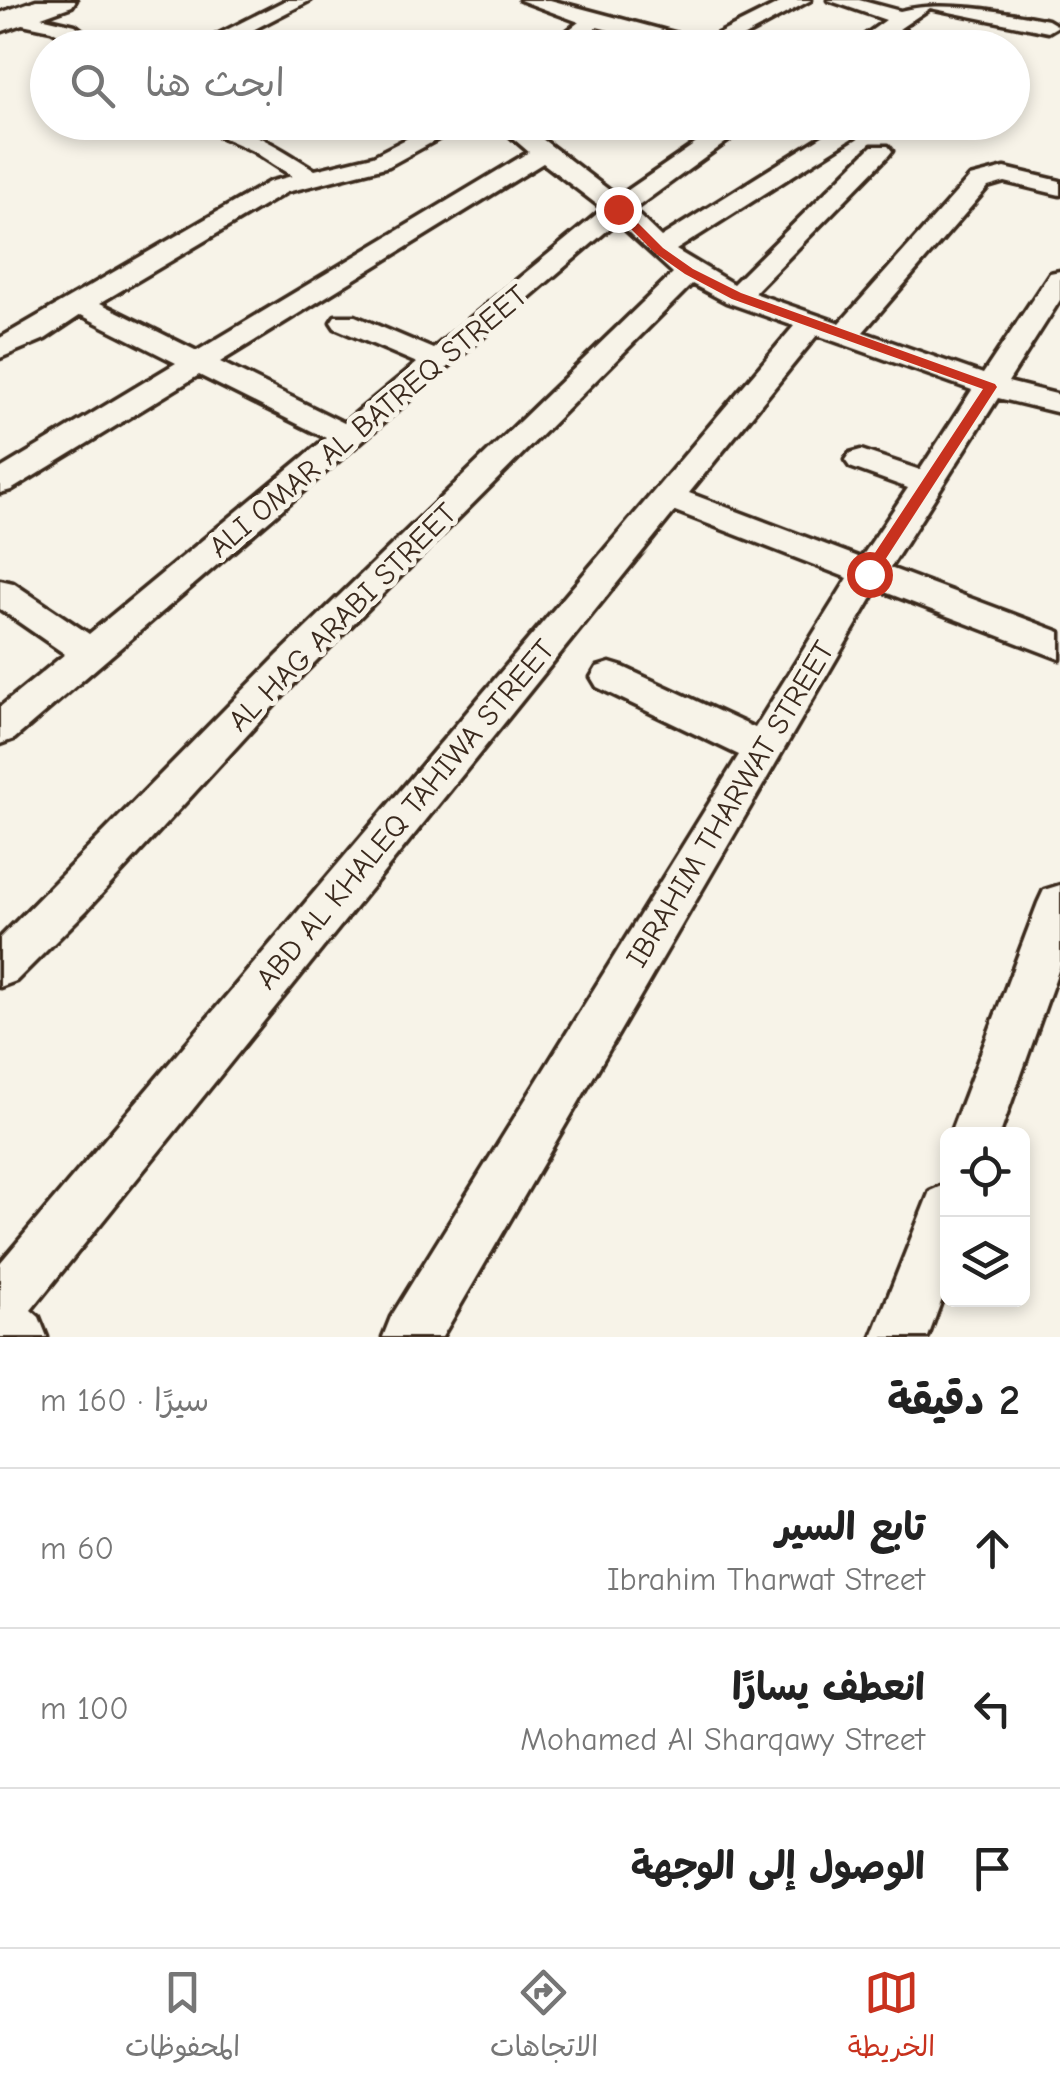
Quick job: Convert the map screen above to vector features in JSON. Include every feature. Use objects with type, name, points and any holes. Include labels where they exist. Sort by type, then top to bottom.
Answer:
[{"type":"highway","points":[[10,12],[62,0]]},
{"type":"street","points":[[238,30],[301,0]]},
{"type":"street","points":[[530,0],[636,30]]},
{"type":"street","points":[[570,13],[611,0]]},
{"type":"street","points":[[742,30],[801,0]]},
{"type":"street","points":[[838,0],[902,18]]},
{"type":"street","points":[[884,30],[929,1],[1048,26]]},
{"type":"street","points":[[10,12],[69,30]]},
{"type":"street","points":[[580,30],[594,20]]},
{"type":"street","points":[[245,140],[309,178]]},
{"type":"street","points":[[0,349],[35,334],[278,186],[381,161],[422,140]]},
{"type":"street","points":[[529,140],[618,209],[659,250],[689,272],[736,296],[991,387],[1060,404]]},
{"type":"street","name":"ALI OMAR AL BATREQ STREET","points":[[0,729],[618,209],[717,140]]},
{"type":"street","points":[[659,250],[834,140]]},
{"type":"street","points":[[736,296],[880,151]]},
{"type":"street","points":[[0,483],[202,364],[545,152]]},
{"type":"street","name":"ABD AL KHALEQ TAHIWA STREET","points":[[0,1305],[668,497],[827,330],[979,182],[1005,175],[1060,188]]},
{"type":"street","name":"AL HAG ARABI STREET","points":[[0,967],[72,898],[291,664],[689,272]]},
{"type":"street","name":"IBRAHIM THARWAT STREET","points":[[411,1337],[869,574],[1060,279]]},
{"type":"street","points":[[80,304],[350,438]]},
{"type":"street","points":[[345,322],[438,362]]},
{"type":"street","points":[[861,460],[927,484]]},
{"type":"street","points":[[668,497],[1060,646]]},
{"type":"street","points":[[0,592],[90,652]]},
{"type":"street","points":[[610,676],[764,749]]},
{"type":"street","points":[[978,1127],[1060,903]]},
{"type":"street","points":[[900,1337],[945,1217]]},
{"type":"street","points":[[0,1319],[19,1337]]},
{"type":"route","points":[[618,209],[659,250],[689,272],[736,296],[991,387],[869,574]]}]
